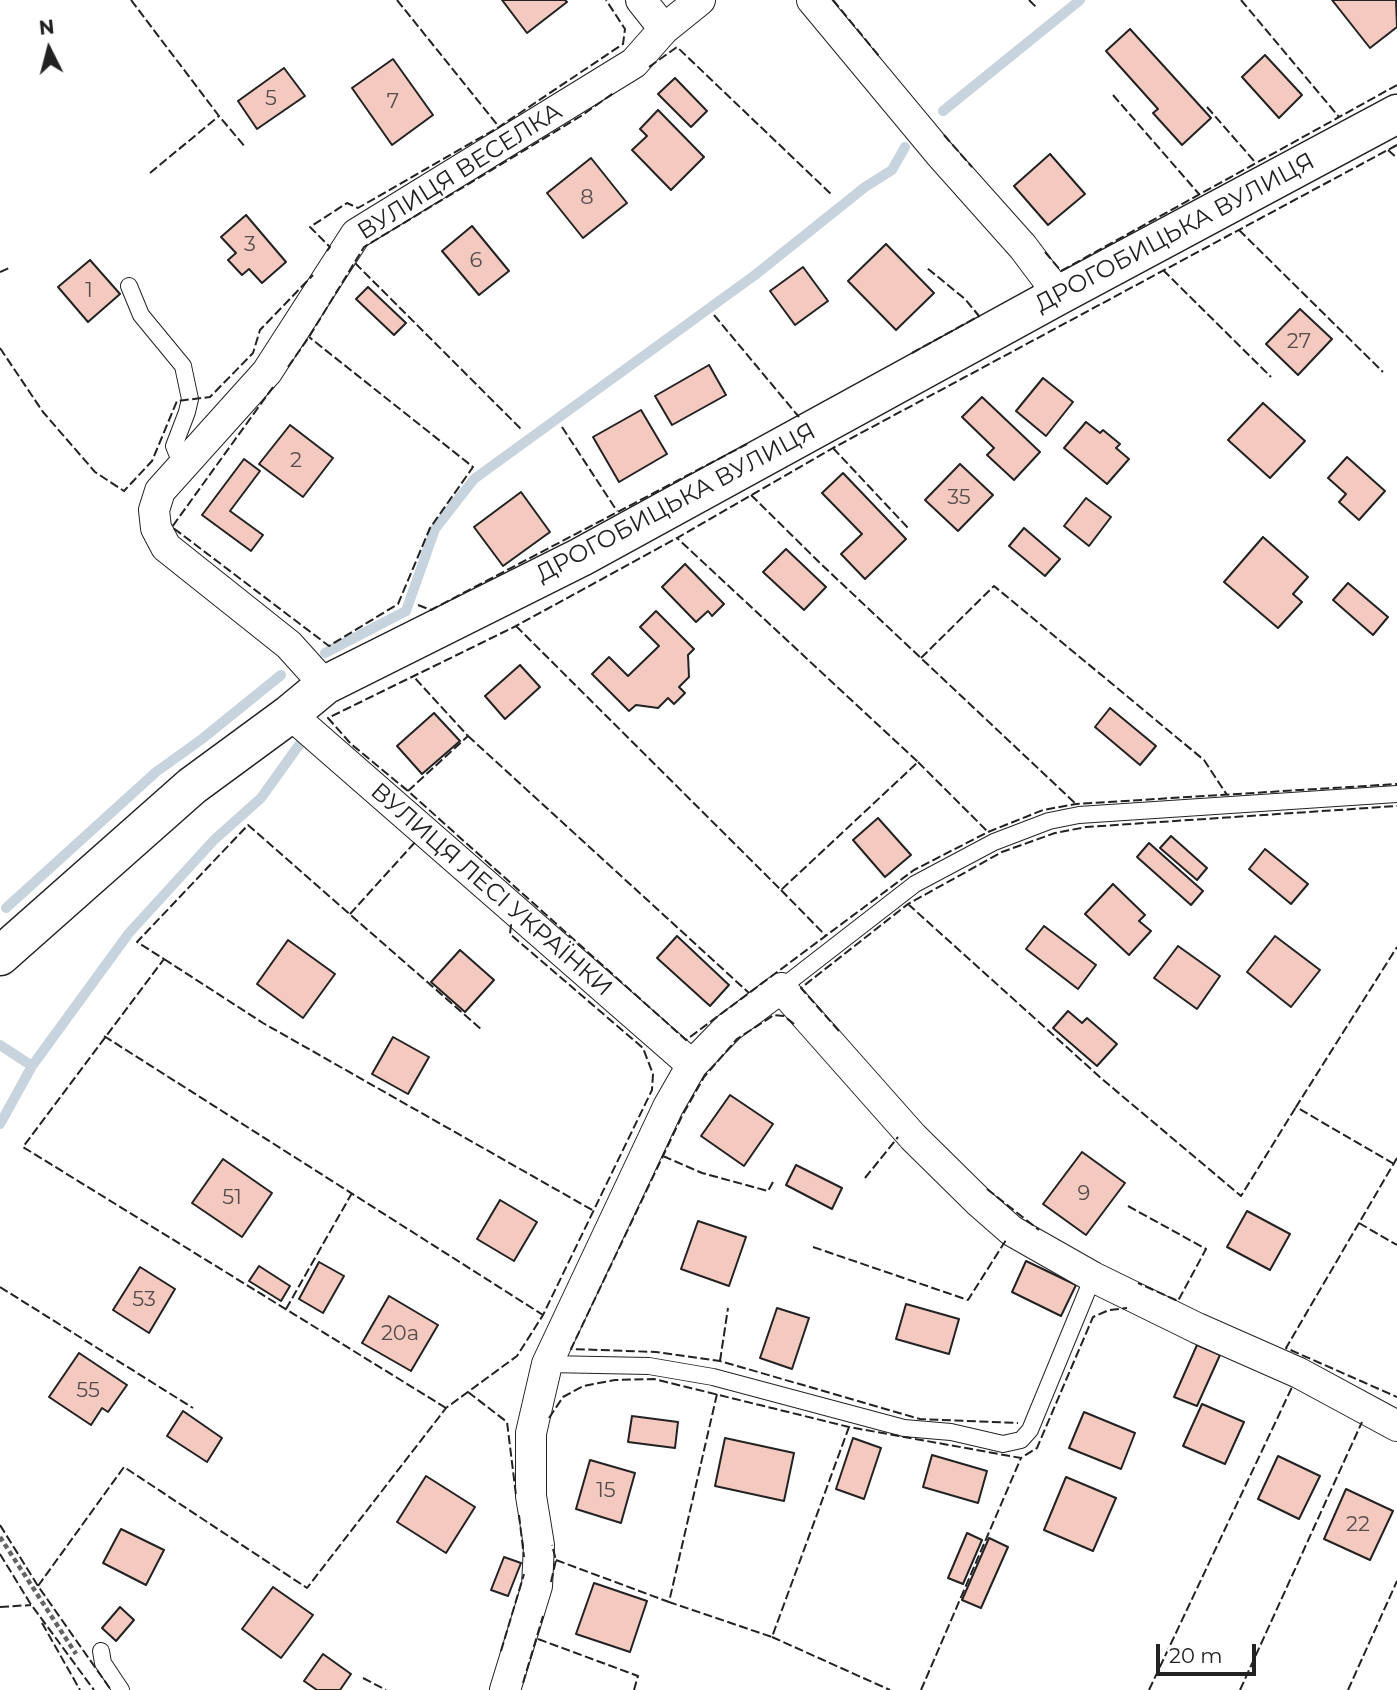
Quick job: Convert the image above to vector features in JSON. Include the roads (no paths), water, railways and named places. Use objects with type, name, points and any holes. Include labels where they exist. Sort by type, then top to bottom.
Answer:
[{"type":"street","points":[[640,0],[664,29]]},
{"type":"street","name":"ВУЛИЦЯ ВЕСЕЛКА","points":[[325,685],[289,645],[166,547],[156,528],[154,510],[160,491],[267,372],[356,234],[634,63],[664,29],[700,0]]},
{"type":"street","points":[[812,0],[940,154],[1023,247],[1059,295]]},
{"type":"street","name":"ДРОГОБИЦЬКА ВУЛИЦЯ","points":[[3,948],[192,786],[325,685],[581,557],[1059,295],[1397,114]]},
{"type":"street","name":"ВУЛИЦЯ ЛЕСІ УКРАЇНКИ","points":[[290,714],[692,1065]]},
{"type":"street","points":[[505,1690],[537,1586],[539,1545],[531,1496],[531,1433],[547,1364],[668,1107],[692,1065],[729,1027],[781,988],[913,1137],[1012,1231],[1093,1277],[1197,1328],[1299,1373],[1397,1426]]},
{"type":"lane","points":[[129,286],[141,315],[183,366],[190,399],[174,446],[182,466]]},
{"type":"lane","points":[[781,988],[915,884],[994,842],[1049,821],[1079,815],[1397,794]]},
{"type":"lane","points":[[547,1364],[649,1366],[713,1377],[904,1428],[951,1432],[1003,1444],[1021,1440],[1030,1430],[1093,1277]]},
{"type":"lane","points":[[101,1651],[103,1663],[121,1690]]},
{"type":"waterway","points":[[943,111],[1080,0]]},
{"type":"waterway","points":[[325,653],[406,611],[435,529],[474,479],[755,275],[865,187],[892,170],[905,147]]},
{"type":"waterway","points":[[6,908],[156,772],[202,739],[281,675]]},
{"type":"waterway","points":[[0,1124],[32,1066],[129,933],[214,840],[261,798],[299,745]]},
{"type":"waterway","points":[[0,1045],[32,1066]]}]
